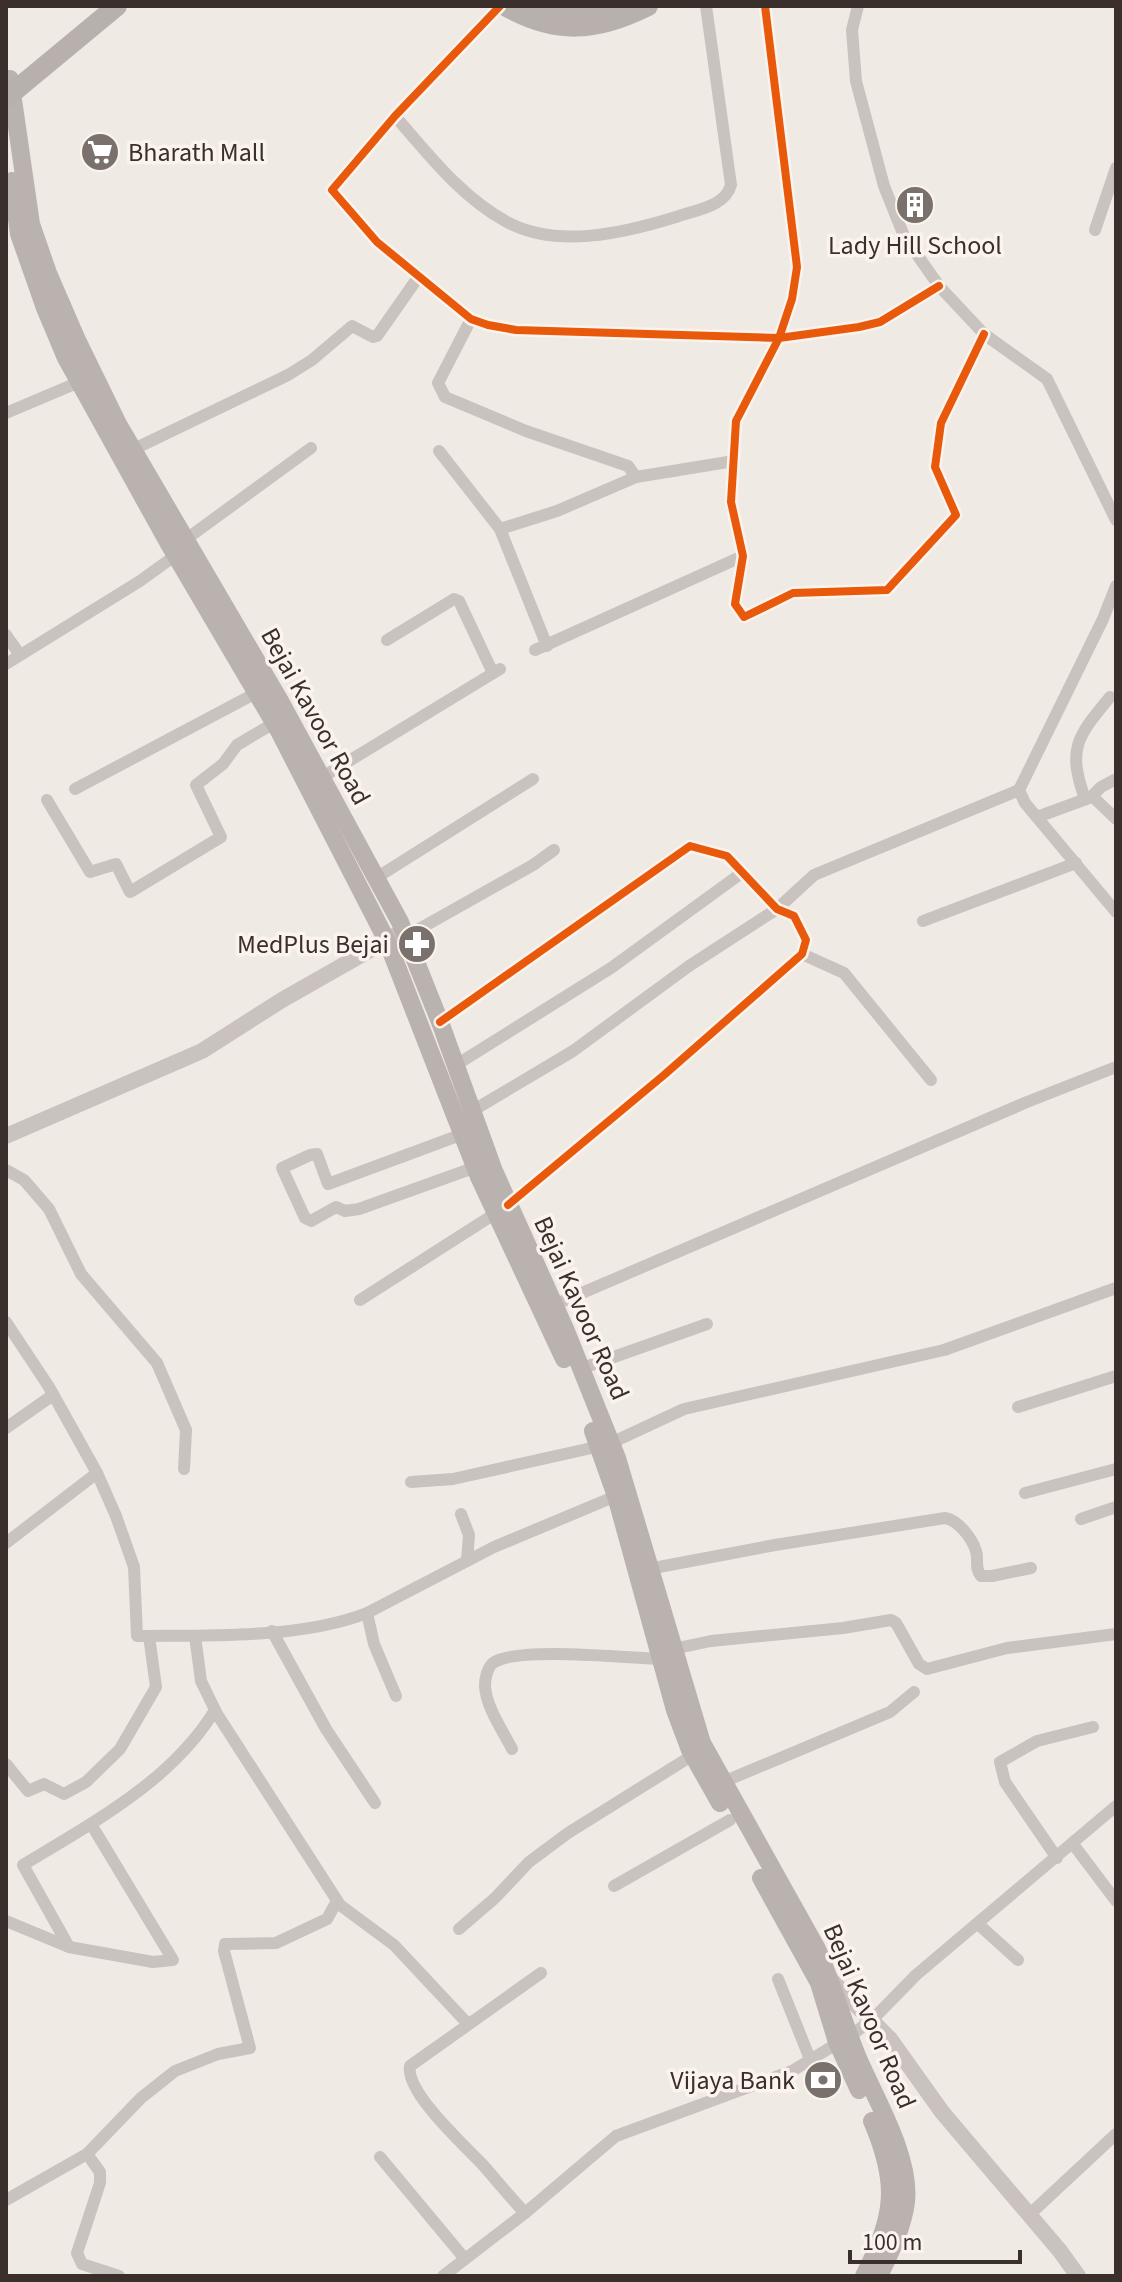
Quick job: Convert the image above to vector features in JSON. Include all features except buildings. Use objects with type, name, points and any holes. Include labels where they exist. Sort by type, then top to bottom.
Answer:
[{"type":"main road","points":[[8,85],[94,6]]},
{"type":"main road","points":[[8,85],[117,6]]},
{"type":"main road","points":[[503,6],[527,19],[557,27],[591,27],[624,18],[648,6]]},
{"type":"main road","points":[[541,6],[575,9],[615,6]]},
{"type":"main road","name":"Bejai Kavoor Road","points":[[8,85],[31,224],[87,378],[256,693],[398,936],[440,1022],[472,1111],[498,1211],[554,1305],[580,1369],[606,1448],[616,1496],[643,1570],[666,1654],[675,1710],[693,1755],[825,1981]]},
{"type":"main road","name":"Bejai Kavoor Road","points":[[6,130],[19,234],[45,308],[132,450],[180,548],[254,655],[376,878],[476,1167],[634,1509],[643,1570]]},
{"type":"main road","name":"Bejai Kavoor Road","points":[[666,1654],[702,1743],[817,1949],[879,2138],[891,2185],[891,2206],[886,2228],[864,2276]]},
{"type":"main road","name":"Bejai Kavoor Road","points":[[844,2038],[890,2131],[905,2178],[906,2200],[902,2221],[879,2276]]},
{"type":"street","points":[[503,6],[395,116],[332,190],[377,242],[471,319],[516,330],[779,338],[880,322],[939,286]]},
{"type":"street","points":[[395,116],[447,175],[481,204],[508,223],[542,233],[562,236],[610,233],[655,224],[716,203],[729,194],[731,185],[706,6]]},
{"type":"street","points":[[765,6],[797,267],[792,299],[779,338],[736,421],[731,502],[743,556],[735,604],[744,617],[793,593],[887,590],[956,515],[935,467],[941,423],[984,334]]},
{"type":"street","points":[[858,6],[852,30],[856,81],[884,186],[909,247],[939,286],[984,334],[1047,379],[1116,520]]},
{"type":"street","points":[[1095,230],[1116,168]]},
{"type":"street","points":[[132,450],[288,375],[312,360],[352,326],[373,337],[377,336],[419,276]]},
{"type":"street","points":[[471,319],[438,383],[445,397],[526,431],[628,466],[636,477]]},
{"type":"street","points":[[6,413],[87,378]]},
{"type":"street","points":[[6,664],[140,581],[311,448]]},
{"type":"street","points":[[439,451],[500,529],[541,648],[743,556]]},
{"type":"street","points":[[500,529],[557,511],[636,477],[734,461]]},
{"type":"street","points":[[472,1111],[573,1051],[689,966],[777,909],[814,875],[1019,790],[1103,619],[1116,586]]},
{"type":"street","points":[[321,778],[496,671],[459,601],[454,599],[387,640]]},
{"type":"street","points":[[6,635],[20,655]]},
{"type":"street","points":[[75,789],[256,693]]},
{"type":"street","points":[[1110,697],[1082,731],[1074,756],[1077,778],[1088,798],[1116,819]]},
{"type":"street","points":[[47,800],[90,872],[116,864],[130,892],[221,837],[196,785],[223,764],[237,745],[274,723]]},
{"type":"street","points":[[376,878],[533,779]]},
{"type":"street","points":[[1037,817],[1088,798],[1116,779]]},
{"type":"street","points":[[1019,790],[1025,803],[1116,912]]},
{"type":"street","points":[[360,1300],[498,1211],[664,1075],[802,954],[806,940],[794,916],[777,909],[727,856],[690,846],[440,1022]]},
{"type":"street","points":[[6,1136],[202,1051],[282,1000],[533,865],[554,850]]},
{"type":"street","points":[[923,921],[1076,863]]},
{"type":"street","points":[[456,1065],[611,968],[743,872]]},
{"type":"street","points":[[802,954],[844,973],[931,1080]]},
{"type":"street","points":[[554,1305],[1027,1102],[1116,1067]]},
{"type":"street","points":[[328,1184],[463,1134]]},
{"type":"street","points":[[336,1207],[308,1221],[282,1168],[317,1154],[336,1207],[345,1211],[359,1209],[476,1167]]},
{"type":"street","points":[[6,1170],[24,1180],[49,1209],[81,1274],[157,1363],[186,1430],[184,1469]]},
{"type":"street","points":[[411,1482],[453,1479],[596,1447],[606,1448],[684,1409],[944,1350],[1116,1288]]},
{"type":"street","points":[[6,1322],[53,1395],[97,1473],[116,1516],[134,1567],[137,1636],[195,1636],[323,1627],[367,1613],[494,1547],[616,1496]]},
{"type":"street","points":[[580,1369],[707,1324]]},
{"type":"street","points":[[1018,1407],[1116,1376]]},
{"type":"street","points":[[6,1428],[53,1395]]},
{"type":"street","points":[[1025,1493],[1116,1469]]},
{"type":"street","points":[[6,1543],[97,1473]]},
{"type":"street","points":[[1081,1519],[1116,1507]]},
{"type":"street","points":[[461,1514],[469,1535],[467,1561]]},
{"type":"street","points":[[643,1570],[945,1518],[958,1523],[974,1546],[977,1552],[976,1568],[981,1576],[1031,1568]]},
{"type":"street","points":[[367,1613],[374,1644],[396,1696]]},
{"type":"street","points":[[512,1749],[487,1697],[485,1685],[491,1665],[497,1661],[538,1654],[666,1654],[711,1641],[891,1620],[896,1623],[919,1664],[927,1669],[1007,1648],[1116,1634]]},
{"type":"street","points":[[272,1631],[326,1729],[375,1803]]},
{"type":"street","points":[[6,1764],[28,1791],[44,1784],[64,1794],[86,1782],[120,1749],[156,1687],[149,1636]]},
{"type":"street","points":[[195,1636],[201,1681],[215,1710],[337,1901],[394,1945],[468,2024]]},
{"type":"street","points":[[723,1782],[890,1712],[914,1692]]},
{"type":"street","points":[[69,1947],[23,1865],[138,1793],[204,1728],[215,1710]]},
{"type":"street","points":[[1057,1858],[1005,1782],[1000,1762],[1037,1741],[1093,1727]]},
{"type":"street","points":[[459,1929],[495,1898],[529,1862],[568,1833],[693,1755]]},
{"type":"street","points":[[443,2276],[525,2213],[616,2136],[792,2071],[871,2021],[916,1975],[1116,1806]]},
{"type":"street","points":[[614,1886],[730,1820]]},
{"type":"street","points":[[6,1921],[69,1947],[153,1962],[173,1960],[91,1824]]},
{"type":"street","points":[[1073,1844],[1116,1901]]},
{"type":"street","points":[[6,2200],[87,2154],[141,2098],[175,2071],[218,2054],[250,2048],[224,1951],[225,1944],[276,1943],[327,1919],[337,1901]]},
{"type":"street","points":[[978,1924],[1018,1960]]},
{"type":"street","points":[[525,2213],[440,2122],[409,2074],[410,2066],[541,1973]]},
{"type":"street","points":[[778,1979],[810,2059]]},
{"type":"street","points":[[825,1981],[890,2039],[942,2112],[1078,2276]]},
{"type":"street","points":[[1029,2215],[1116,2134]]},
{"type":"street","points":[[87,2154],[100,2172],[100,2183],[77,2253],[82,2264],[119,2276]]},
{"type":"street","points":[[380,2157],[465,2259]]},
{"type":"cycle path","points":[[500,6],[395,116],[332,190],[377,242],[471,319],[516,330],[779,338],[880,322],[939,286]]},
{"type":"cycle path","points":[[765,6],[797,267],[792,299],[779,338],[736,421],[731,502],[743,556],[735,604],[744,617],[793,593],[887,590],[956,515],[935,467],[941,423],[984,334]]},
{"type":"cycle path","points":[[440,1022],[690,846],[727,856],[777,909],[794,916],[806,940],[802,954],[664,1075],[508,1205]]},
{"type":"place","name":"Bharath Mall","points":[[100,152]]},
{"type":"place","name":"Lady Hill School","points":[[915,205]]},
{"type":"place","name":"MedPlus Bejai","points":[[417,944]]},
{"type":"place","name":"Vijaya Bank","points":[[823,2080]]}]
